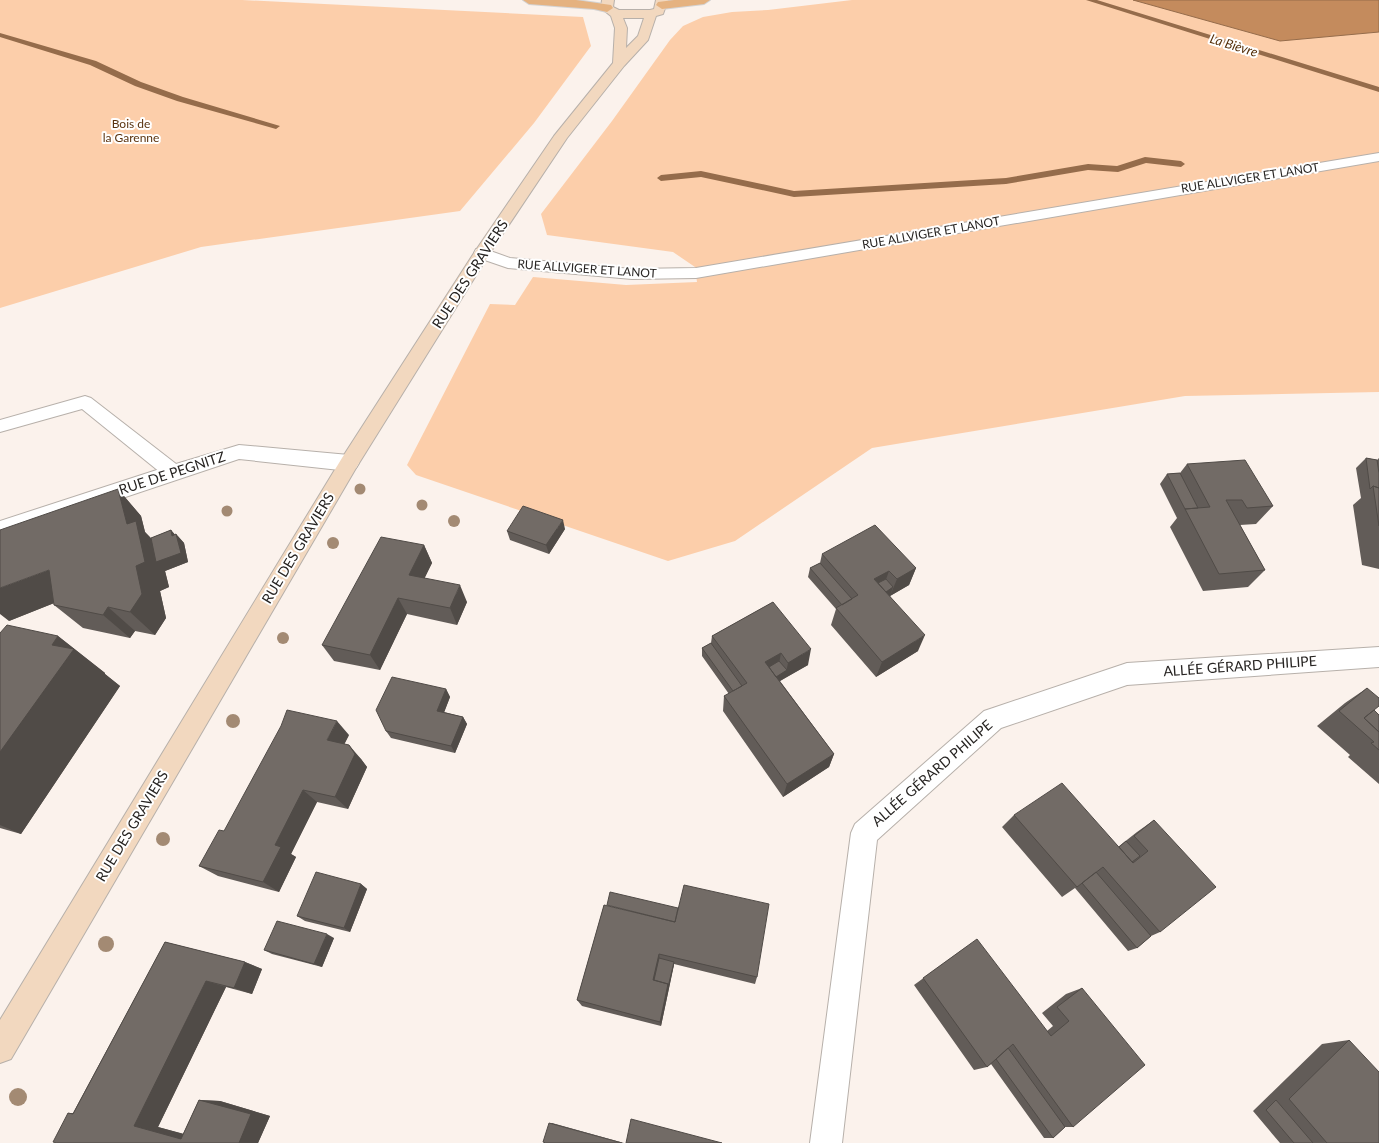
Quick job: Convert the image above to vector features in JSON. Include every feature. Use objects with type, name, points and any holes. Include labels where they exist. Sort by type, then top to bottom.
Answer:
[{"type":"main road","points":[[529,0],[610,7]]},
{"type":"main road","points":[[662,2],[704,0]]},
{"type":"street","points":[[610,7],[651,14],[659,10],[662,2]]},
{"type":"street","points":[[610,7],[621,28],[619,63]]},
{"type":"street","name":"RUE DES GRAVIERS","points":[[0,1048],[349,463],[482,253],[561,136],[619,63],[644,37],[651,14]]},
{"type":"street","name":"RUE ALLVIGER ET LANOT","points":[[482,253],[508,263],[632,274],[696,273],[1379,157]]},
{"type":"street","name":"RUE DE PEGNITZ","points":[[0,530],[173,472],[239,452],[321,458],[349,463]]},
{"type":"street","name":"ALLÉE GÉRARD PHILIPE","points":[[826,1143],[864,833],[993,719],[1127,674],[1379,657]]},
{"type":"lane","points":[[0,426],[85,402],[173,472]]},
{"type":"green space","name":"Bois de la Garenne","points":[[0,0],[242,0],[583,17],[591,46],[534,123],[460,211],[201,247],[0,308]]},
{"type":"green space","points":[[852,0],[1379,0],[1379,392],[1185,396],[872,448],[735,541],[668,561],[416,475],[407,465],[490,304],[515,305],[533,277],[626,285],[697,282],[695,267],[673,252],[547,235],[541,214],[612,121],[670,40],[683,26],[703,17],[732,12],[768,10]]},
{"type":"shaded area","points":[[1133,0],[1379,0],[1379,32],[1280,41]]},
{"type":"building","points":[[1366,458],[1377,460],[1379,488],[1373,486],[1370,489]]},
{"type":"building","points":[[1245,460],[1273,506],[1247,508],[1242,500],[1226,500],[1265,570],[1219,574],[1185,509],[1210,507],[1187,464]]},
{"type":"building","points":[[1180,473],[1198,508],[1185,509],[1167,474]]},
{"type":"building","points":[[1373,486],[1379,488],[1379,526]]},
{"type":"building","points":[[118,489],[127,524],[136,521],[145,562],[136,566],[142,594],[130,612],[108,607],[103,615],[54,605],[49,570],[0,588],[0,530]]},
{"type":"building","points":[[523,506],[563,520],[546,545],[507,531]]},
{"type":"building","points":[[875,525],[916,568],[897,579],[889,571],[874,579],[925,635],[882,662],[836,608],[858,595],[822,554]]},
{"type":"building","points":[[171,530],[172,536],[176,534],[181,553],[156,562],[151,538]]},
{"type":"building","points":[[381,537],[424,545],[409,575],[460,585],[450,608],[398,598],[370,655],[322,645]]},
{"type":"building","points":[[820,563],[852,599],[842,605],[810,568]]},
{"type":"building","points":[[886,579],[893,587],[886,592],[878,583]]},
{"type":"building","points":[[773,602],[811,649],[788,663],[781,653],[765,662],[834,754],[787,784],[724,696],[747,683],[712,636]]},
{"type":"building","points":[[7,625],[58,636],[52,645],[74,649],[0,752],[0,633]]},
{"type":"building","points":[[711,643],[742,686],[733,691],[702,648]]},
{"type":"building","points":[[779,661],[787,670],[776,677],[769,667]]},
{"type":"building","points":[[392,677],[446,689],[437,711],[463,717],[451,746],[386,731],[376,710]]},
{"type":"building","points":[[1367,688],[1379,698],[1379,706],[1364,718],[1379,732],[1379,750],[1371,743],[1374,742],[1339,711]]},
{"type":"building","points":[[287,710],[337,721],[327,740],[349,745],[355,754],[335,797],[303,790],[275,845],[281,847],[263,882],[199,866],[219,830],[224,831],[281,726]]},
{"type":"building","points":[[1374,710],[1379,715],[1379,732],[1364,718]]},
{"type":"building","points":[[1062,783],[1133,863],[1148,851],[1134,836],[1154,820],[1216,887],[1160,932],[1103,867],[1077,887],[1014,815]]},
{"type":"building","points":[[1126,841],[1140,856],[1132,862],[1119,847]]},
{"type":"building","points":[[316,872],[361,884],[344,928],[297,916]]},
{"type":"building","points":[[1096,872],[1151,936],[1137,948],[1082,883]]},
{"type":"building","points":[[684,885],[769,904],[757,977],[659,954],[653,980],[668,984],[660,1022],[577,1000],[604,905],[675,922]]},
{"type":"building","points":[[610,892],[678,908],[675,922],[607,905]]},
{"type":"building","points":[[277,921],[327,934],[314,964],[264,950]]},
{"type":"building","points":[[977,939],[1051,1036],[1069,1021],[1057,1007],[1082,988],[1145,1065],[1073,1127],[1013,1044],[987,1067],[923,978]]},
{"type":"building","points":[[165,942],[245,962],[234,988],[206,981],[134,1126],[181,1139],[199,1100],[251,1114],[239,1143],[53,1142],[68,1113],[73,1114]]},
{"type":"building","points":[[659,958],[674,962],[668,987],[668,984],[654,980]]},
{"type":"building","points":[[1349,1040],[1379,1072],[1379,1143],[1327,1143],[1289,1099]]},
{"type":"building","points":[[1008,1048],[1065,1127],[1053,1138],[996,1059]]},
{"type":"building","points":[[1276,1100],[1313,1143],[1294,1143],[1266,1110]]},
{"type":"building","points":[[631,1119],[722,1143],[626,1143]]},
{"type":"building","points":[[549,1123],[622,1143],[546,1143],[543,1142]]},
{"type":"waterway","name":"La Bièvre","points":[[1090,0],[1379,90]]},
{"type":"waterway","points":[[0,35],[93,63],[138,84],[180,99],[276,126]]},
{"type":"waterway","points":[[661,178],[701,174],[794,194],[1006,181],[1088,167],[1118,169],[1145,160],[1181,164]]}]
